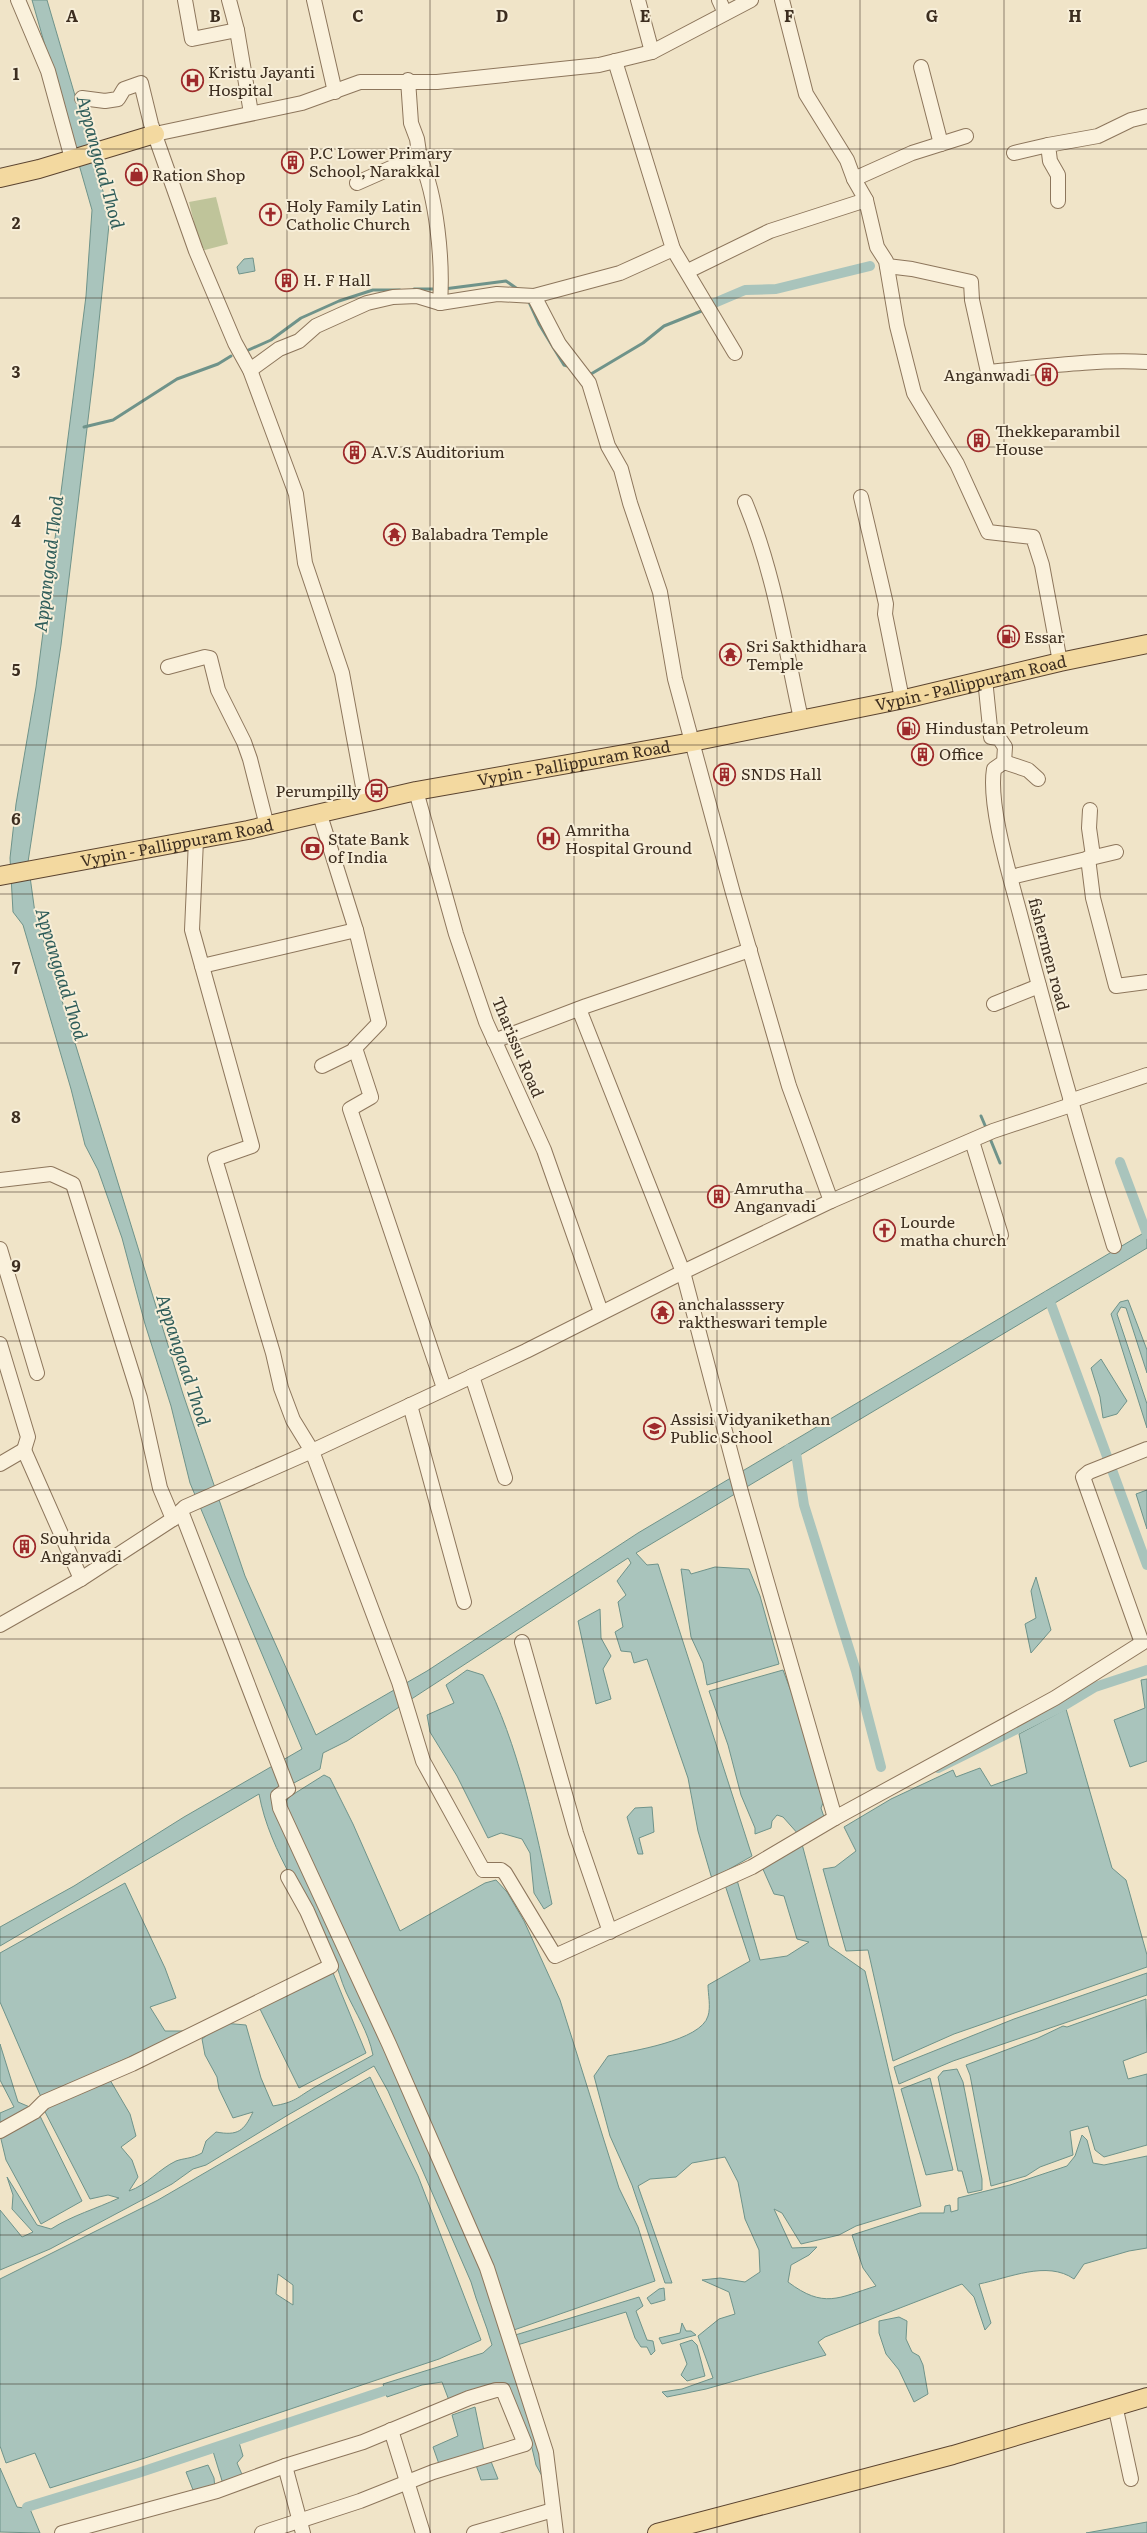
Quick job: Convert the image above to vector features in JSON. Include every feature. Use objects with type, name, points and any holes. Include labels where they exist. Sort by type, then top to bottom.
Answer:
[{"type":"main road","points":[[0,178],[39,169],[155,134]]},
{"type":"main road","name":"Vypin - Pallippuram Road","points":[[0,876],[320,815],[416,791],[692,742],[902,699],[984,679],[1147,644]]},
{"type":"main road","points":[[657,2533],[953,2456],[1114,2405],[1147,2397]]},
{"type":"street","points":[[18,0],[48,71],[72,155],[77,157]]},
{"type":"street","points":[[185,0],[192,39],[237,30]]},
{"type":"street","points":[[229,0],[237,30],[251,113]]},
{"type":"street","points":[[314,0],[336,92]]},
{"type":"street","points":[[638,0],[652,52]]},
{"type":"street","points":[[719,0],[725,13]]},
{"type":"street","points":[[155,134],[302,103],[360,82],[408,80],[437,82],[509,76],[599,65],[652,52],[751,0]]},
{"type":"street","points":[[782,0],[806,94],[847,160],[854,179],[866,200],[877,247],[887,266],[897,326],[916,396],[957,464],[988,532],[1033,537],[1042,565],[1060,662]]},
{"type":"street","points":[[615,61],[674,249],[735,353]]},
{"type":"street","points":[[921,67],[941,144]]},
{"type":"street","points":[[408,80],[411,123],[417,140],[420,159],[430,182],[441,253],[440,293]]},
{"type":"street","points":[[82,98],[105,101],[118,99],[124,89],[141,83],[155,134],[196,251],[235,344],[250,370],[296,494],[305,563],[342,673],[366,803]]},
{"type":"street","points":[[1014,153],[1098,136],[1131,120],[1147,116]]},
{"type":"street","points":[[854,179],[912,153],[966,136]]},
{"type":"street","points":[[1048,145],[1050,161],[1058,175],[1058,201]]},
{"type":"street","points":[[357,183],[409,160],[420,159]]},
{"type":"street","points":[[688,271],[770,231],[836,216],[866,200]]},
{"type":"street","points":[[250,370],[279,349],[299,341],[316,326],[368,303],[394,297],[440,293],[534,296],[620,273],[674,249]]},
{"type":"street","points":[[887,266],[912,268],[971,282],[972,300],[988,372],[1076,363],[1147,362]]},
{"type":"street","points":[[534,296],[560,344],[586,379],[608,446],[621,469],[630,503],[660,592],[675,679],[789,1086],[831,1201]]},
{"type":"street","points":[[861,497],[882,582],[886,604],[885,614],[902,699]]},
{"type":"street","points":[[745,502],[761,542],[771,578],[801,719]]},
{"type":"street","points":[[168,667],[205,657],[210,658],[222,700],[244,742],[250,759],[266,826]]},
{"type":"street","points":[[984,679],[991,737],[999,738],[1005,747],[1004,762],[1028,770],[1038,779]]},
{"type":"street","name":"fishermen road","points":[[1004,762],[994,769],[992,781],[1003,849],[1070,1103],[1114,1246]]},
{"type":"street","name":"Tharissu Road","points":[[416,791],[456,934],[494,1041],[544,1150],[601,1312]]},
{"type":"street","points":[[1090,810],[1089,828],[1093,898],[1116,986],[1147,982]]},
{"type":"street","points":[[320,815],[356,930],[379,1023],[354,1048],[355,1050],[322,1066]]},
{"type":"street","points":[[196,840],[192,930],[252,1146],[214,1159],[273,1353],[280,1388],[292,1420],[312,1451],[399,1682],[423,1761],[483,1870],[501,1870],[505,1873],[555,1956],[752,1867],[835,1818],[1055,1698],[1144,1644],[1083,1477],[1147,1449]]},
{"type":"street","points":[[1011,877],[1116,852]]},
{"type":"street","points":[[202,966],[356,930]]},
{"type":"street","points":[[494,1041],[579,1009],[750,950]]},
{"type":"street","points":[[994,1004],[1039,986]]},
{"type":"street","points":[[579,1009],[683,1272],[741,1492],[835,1818]]},
{"type":"street","points":[[354,1048],[371,1097],[350,1109],[444,1388]]},
{"type":"street","points":[[0,1625],[81,1579],[180,1512],[472,1376],[831,1201],[983,1136],[1147,1075]]},
{"type":"street","points":[[983,1136],[1000,1235]]},
{"type":"street","points":[[0,1180],[51,1174],[73,1184],[140,1398],[160,1488],[180,1512],[288,1790],[278,1796],[280,1808],[384,2032],[487,2268],[546,2452],[556,2533]]},
{"type":"street","points":[[0,1249],[37,1373]]},
{"type":"street","points":[[0,1344],[28,1437],[24,1450],[81,1579]]},
{"type":"street","points":[[472,1376],[505,1478]]},
{"type":"street","points":[[410,1405],[464,1602]]},
{"type":"street","points":[[0,1464],[24,1450]]},
{"type":"street","points":[[522,1642],[576,1833],[610,1932]]},
{"type":"street","points":[[0,2131],[34,2112],[44,2102],[132,2064],[331,1966],[308,1911],[288,1877]]},
{"type":"street","points":[[62,2533],[217,2490],[392,2430],[469,2398],[503,2390],[524,2444],[479,2457],[407,2482],[301,2526],[262,2533]]},
{"type":"street","points":[[1114,2405],[1131,2479]]},
{"type":"street","points":[[392,2430],[423,2533]]},
{"type":"street","points":[[285,2466],[301,2526]]},
{"type":"street","points":[[474,2533],[553,2510]]},
{"type":"green space","points":[[216,197],[228,244],[201,251],[189,202]]},
{"type":"water","points":[[32,0],[47,0],[110,215],[94,370],[61,645],[28,862],[35,913],[183,1394],[245,1576],[316,1735],[427,1671],[638,1533],[1147,1231],[1147,1248],[636,1553],[647,1565],[658,1564],[752,1856],[712,1879],[698,1831],[688,1778],[647,1659],[634,1663],[631,1652],[621,1651],[615,1632],[623,1627],[618,1602],[626,1595],[617,1581],[631,1563],[628,1558],[347,1741],[323,1753],[320,1769],[277,1792],[463,2215],[541,2455],[542,2476],[536,2465],[532,2448],[503,2385],[450,2403],[442,2382],[422,2385],[387,2397],[383,2384],[483,2353],[492,2345],[471,2282],[388,2091],[374,2066],[206,2165],[193,2169],[172,2184],[50,2249],[0,2270],[0,2210],[22,2237],[33,2232],[12,2209],[13,2195],[7,2177],[37,2225],[51,2229],[119,2198],[108,2195],[90,2199],[42,2106],[110,2080],[130,2114],[136,2136],[121,2147],[132,2160],[138,2177],[129,2191],[142,2185],[176,2161],[202,2153],[206,2141],[216,2132],[230,2133],[239,2131],[247,2124],[253,2112],[233,2118],[219,2089],[217,2077],[205,2055],[202,2039],[223,2023],[246,2025],[261,2078],[273,2106],[296,2099],[373,2055],[368,2038],[346,1992],[333,1956],[272,1837],[264,1816],[259,1794],[0,1946],[0,1927],[74,1886],[184,1817],[302,1749],[190,1483],[171,1406],[145,1324],[122,1238],[98,1170],[85,1145],[71,1089],[23,925],[13,912],[10,858],[16,804],[36,687],[75,383],[86,296],[92,210]]},
{"type":"water","points":[[253,258],[255,271],[239,274],[237,267],[244,259]]},
{"type":"water","points":[[1128,1300],[1147,1350],[1147,1373],[1126,1308],[1121,1307],[1117,1314],[1147,1404],[1147,1428],[1111,1314],[1120,1302]]},
{"type":"water","points":[[1101,1359],[1127,1401],[1117,1414],[1103,1418],[1100,1397],[1091,1368]]},
{"type":"water","points":[[1147,1490],[1147,1529],[1136,1494]]},
{"type":"water","points":[[715,1567],[749,1569],[760,1596],[779,1664],[707,1685],[703,1663],[691,1637],[681,1569],[689,1570],[691,1574]]},
{"type":"water","points":[[1036,1577],[1051,1630],[1031,1653],[1025,1624],[1036,1618],[1031,1591]]},
{"type":"water","points":[[600,1609],[601,1638],[611,1656],[603,1669],[611,1699],[596,1704],[578,1621]]},
{"type":"water","points":[[467,1670],[483,1675],[507,1729],[525,1787],[552,1904],[544,1909],[534,1893],[530,1853],[522,1839],[501,1833],[488,1838],[457,1776],[430,1732],[427,1715],[454,1703],[446,1685]]},
{"type":"water","points":[[783,1670],[801,1718],[825,1798],[821,1808],[825,1820],[799,1835],[783,1817],[777,1815],[772,1821],[771,1828],[755,1834],[755,1828],[741,1795],[728,1745],[709,1691]]},
{"type":"water","points":[[1147,1679],[1147,1761],[1130,1767],[1114,1720],[1145,1708],[1141,1680]]},
{"type":"water","points":[[1066,1709],[1112,1868],[1126,1880],[1147,1955],[1147,1967],[954,2034],[893,2061],[868,1950],[846,1951],[823,1869],[835,1867],[856,1851],[844,1827],[891,1799],[953,1770],[956,1777],[980,1768],[991,1786],[1027,1773],[1019,1734]]},
{"type":"water","points":[[324,1775],[330,1778],[353,1824],[400,1931],[485,1883],[496,1880],[507,1892],[524,1921],[560,2000],[619,2188],[638,2227],[655,2281],[511,2331],[284,1805],[289,1797]]},
{"type":"water","points":[[652,1807],[654,1832],[639,1838],[643,1854],[638,1854],[627,1817],[635,1808]]},
{"type":"water","points":[[802,1844],[829,1946],[865,1971],[921,2206],[856,2226],[839,2235],[801,2244],[782,2213],[774,2209],[792,2248],[817,2247],[809,2255],[791,2265],[788,2282],[812,2296],[831,2299],[876,2286],[863,2268],[852,2235],[920,2213],[944,2213],[945,2206],[950,2205],[951,2212],[958,2210],[958,2198],[1010,2185],[1067,2166],[1075,2156],[1082,2135],[1087,2140],[1093,2163],[1104,2165],[1147,2156],[1147,2248],[1129,2251],[1084,2264],[1074,2279],[1052,2271],[1040,2271],[1028,2272],[979,2284],[991,2323],[985,2330],[974,2297],[962,2284],[825,2337],[818,2342],[826,2355],[706,2389],[667,2397],[662,2392],[682,2389],[713,2378],[698,2336],[719,2319],[735,2314],[729,2292],[702,2280],[720,2278],[745,2282],[760,2272],[759,2250],[745,2219],[738,2182],[725,2157],[692,2163],[676,2177],[650,2179],[638,2186],[672,2283],[665,2283],[632,2185],[610,2136],[594,2076],[608,2056],[664,2043],[693,2032],[703,2025],[709,2012],[708,1985],[750,1961],[725,1885],[737,1880],[760,1960],[787,1956],[809,1942],[797,1939],[784,1896],[774,1894],[762,1867]]},
{"type":"water","points":[[125,1883],[165,1968],[176,1998],[150,2007],[165,2031],[187,2031],[41,2097],[0,2002],[0,1953]]},
{"type":"water","points":[[333,1973],[366,2053],[299,2088],[259,2007]]},
{"type":"water","points":[[1147,1973],[1147,1995],[953,2061],[899,2084],[894,2067],[1014,2019]]},
{"type":"water","points":[[1146,1999],[1147,2052],[1123,2061],[1128,2079],[1147,2074],[1147,2145],[1104,2157],[1095,2150],[1088,2126],[1070,2131],[1073,2155],[1040,2167],[1026,2176],[991,2186],[970,2075],[966,2065],[1038,2038],[1063,2026],[1067,2027]]},
{"type":"water","points":[[0,2044],[18,2102],[32,2108],[0,2126],[0,2113],[14,2107],[0,2080]]},
{"type":"water","points":[[957,2069],[963,2082],[982,2179],[982,2190],[968,2193],[962,2171],[958,2171],[938,2077],[943,2071]]},
{"type":"water","points":[[370,2077],[418,2176],[481,2340],[439,2359],[50,2488],[35,2453],[6,2463],[0,2446],[0,2279],[158,2200]],"holes":[[[278,2274],[293,2285],[293,2305],[276,2294]]]},
{"type":"water","points":[[930,2078],[953,2170],[926,2175],[901,2089]]},
{"type":"water","points":[[39,2114],[82,2201],[41,2224],[6,2160],[0,2135]]},
{"type":"water","points":[[664,2288],[665,2300],[651,2304],[647,2298],[659,2289]]},
{"type":"water","points":[[639,2297],[643,2306],[636,2311],[647,2340],[653,2341],[655,2351],[651,2355],[647,2347],[641,2347],[635,2338],[626,2312],[514,2346],[512,2336]]},
{"type":"water","points":[[899,2317],[907,2321],[906,2339],[912,2352],[919,2356],[923,2365],[928,2394],[914,2402],[899,2370],[886,2354],[879,2333],[879,2321]]},
{"type":"water","points":[[682,2323],[686,2331],[691,2331],[696,2335],[662,2344],[659,2338],[680,2333]]},
{"type":"water","points":[[692,2340],[697,2345],[705,2376],[687,2381],[681,2375],[687,2364],[680,2344]]},
{"type":"water","points":[[475,2407],[484,2451],[440,2467],[433,2447],[458,2436],[452,2415]]},
{"type":"water","points":[[238,2439],[243,2456],[237,2463],[244,2479],[223,2484],[212,2448]]},
{"type":"water","points":[[490,2459],[498,2479],[481,2480],[476,2465]]},
{"type":"water","points":[[208,2465],[214,2478],[215,2489],[195,2495],[186,2472]]},
{"type":"water","points":[[0,2468],[17,2507],[30,2509],[40,2533],[0,2532]]},
{"type":"water","points":[[1147,2522],[1147,2533],[1086,2533]]},
{"type":"waterway","points":[[712,304],[745,290],[776,289],[870,266]]},
{"type":"waterway","points":[[444,289],[506,281],[519,290]]},
{"type":"waterway","points":[[414,289],[437,289]]},
{"type":"waterway","points":[[244,352],[271,340],[301,318],[339,301],[373,290],[400,290]]},
{"type":"waterway","points":[[528,300],[539,324],[564,365],[571,367]]},
{"type":"waterway","points":[[588,373],[591,374],[643,343],[664,326],[704,310]]},
{"type":"waterway","points":[[84,427],[113,420],[177,379],[218,364],[231,356]]},
{"type":"waterway","points":[[981,1116],[987,1130]]},
{"type":"waterway","points":[[989,1136],[1000,1163]]},
{"type":"waterway","points":[[1120,1162],[1147,1234]]},
{"type":"waterway","points":[[1048,1296],[1147,1565]]},
{"type":"waterway","points":[[789,1449],[796,1453],[804,1505],[856,1671],[881,1767]]},
{"type":"waterway","points":[[938,1768],[1065,1705],[1095,1687],[1147,1670]]},
{"type":"waterway","points":[[27,2507],[138,2473],[396,2387]]},
{"type":"place","name":"Kristu Jayanti Hospital","points":[[192,81]]},
{"type":"place","name":"P.C Lower Primary School, Narakkal","points":[[293,162]]},
{"type":"place","name":"Ration Shop","points":[[136,175]]},
{"type":"place","name":"Holy Family Latin Catholic Church","points":[[270,215]]},
{"type":"place","name":"H. F Hall","points":[[287,280]]},
{"type":"place","name":"Anganwadi","points":[[1046,375]]},
{"type":"place","name":"Thekkeparambil House","points":[[979,440]]},
{"type":"place","name":"A.V.S Auditorium","points":[[355,452]]},
{"type":"place","name":"Balabadra Temple","points":[[395,534]]},
{"type":"place","name":"Essar","points":[[1008,637]]},
{"type":"place","name":"Sri Sakthidhara Temple","points":[[730,655]]},
{"type":"place","name":"Hindustan Petroleum","points":[[909,728]]},
{"type":"place","name":"Office","points":[[923,754]]},
{"type":"place","name":"SNDS Hall","points":[[725,774]]},
{"type":"place","name":"Perumpilly","points":[[377,791]]},
{"type":"place","name":"Amritha Hospital Ground","points":[[549,839]]},
{"type":"place","name":"State Bank of India","points":[[312,848]]},
{"type":"place","name":"Amrutha Anganvadi","points":[[718,1197]]},
{"type":"place","name":"Lourde matha church","points":[[884,1231]]},
{"type":"place","name":"anchalasssery raktheswari temple","points":[[662,1313]]},
{"type":"place","name":"Assisi Vidyanikethan Public School","points":[[654,1428]]},
{"type":"place","name":"Souhrida Anganvadi","points":[[24,1547]]},
{"type":"water label","name":"Appangaad Thod","points":[[100,162]]},
{"type":"water label","name":"Appangaad Thod","points":[[49,564]]},
{"type":"water label","name":"Appangaad Thod","points":[[61,974]]},
{"type":"water label","name":"Appangaad Thod","points":[[183,1360]]}]
